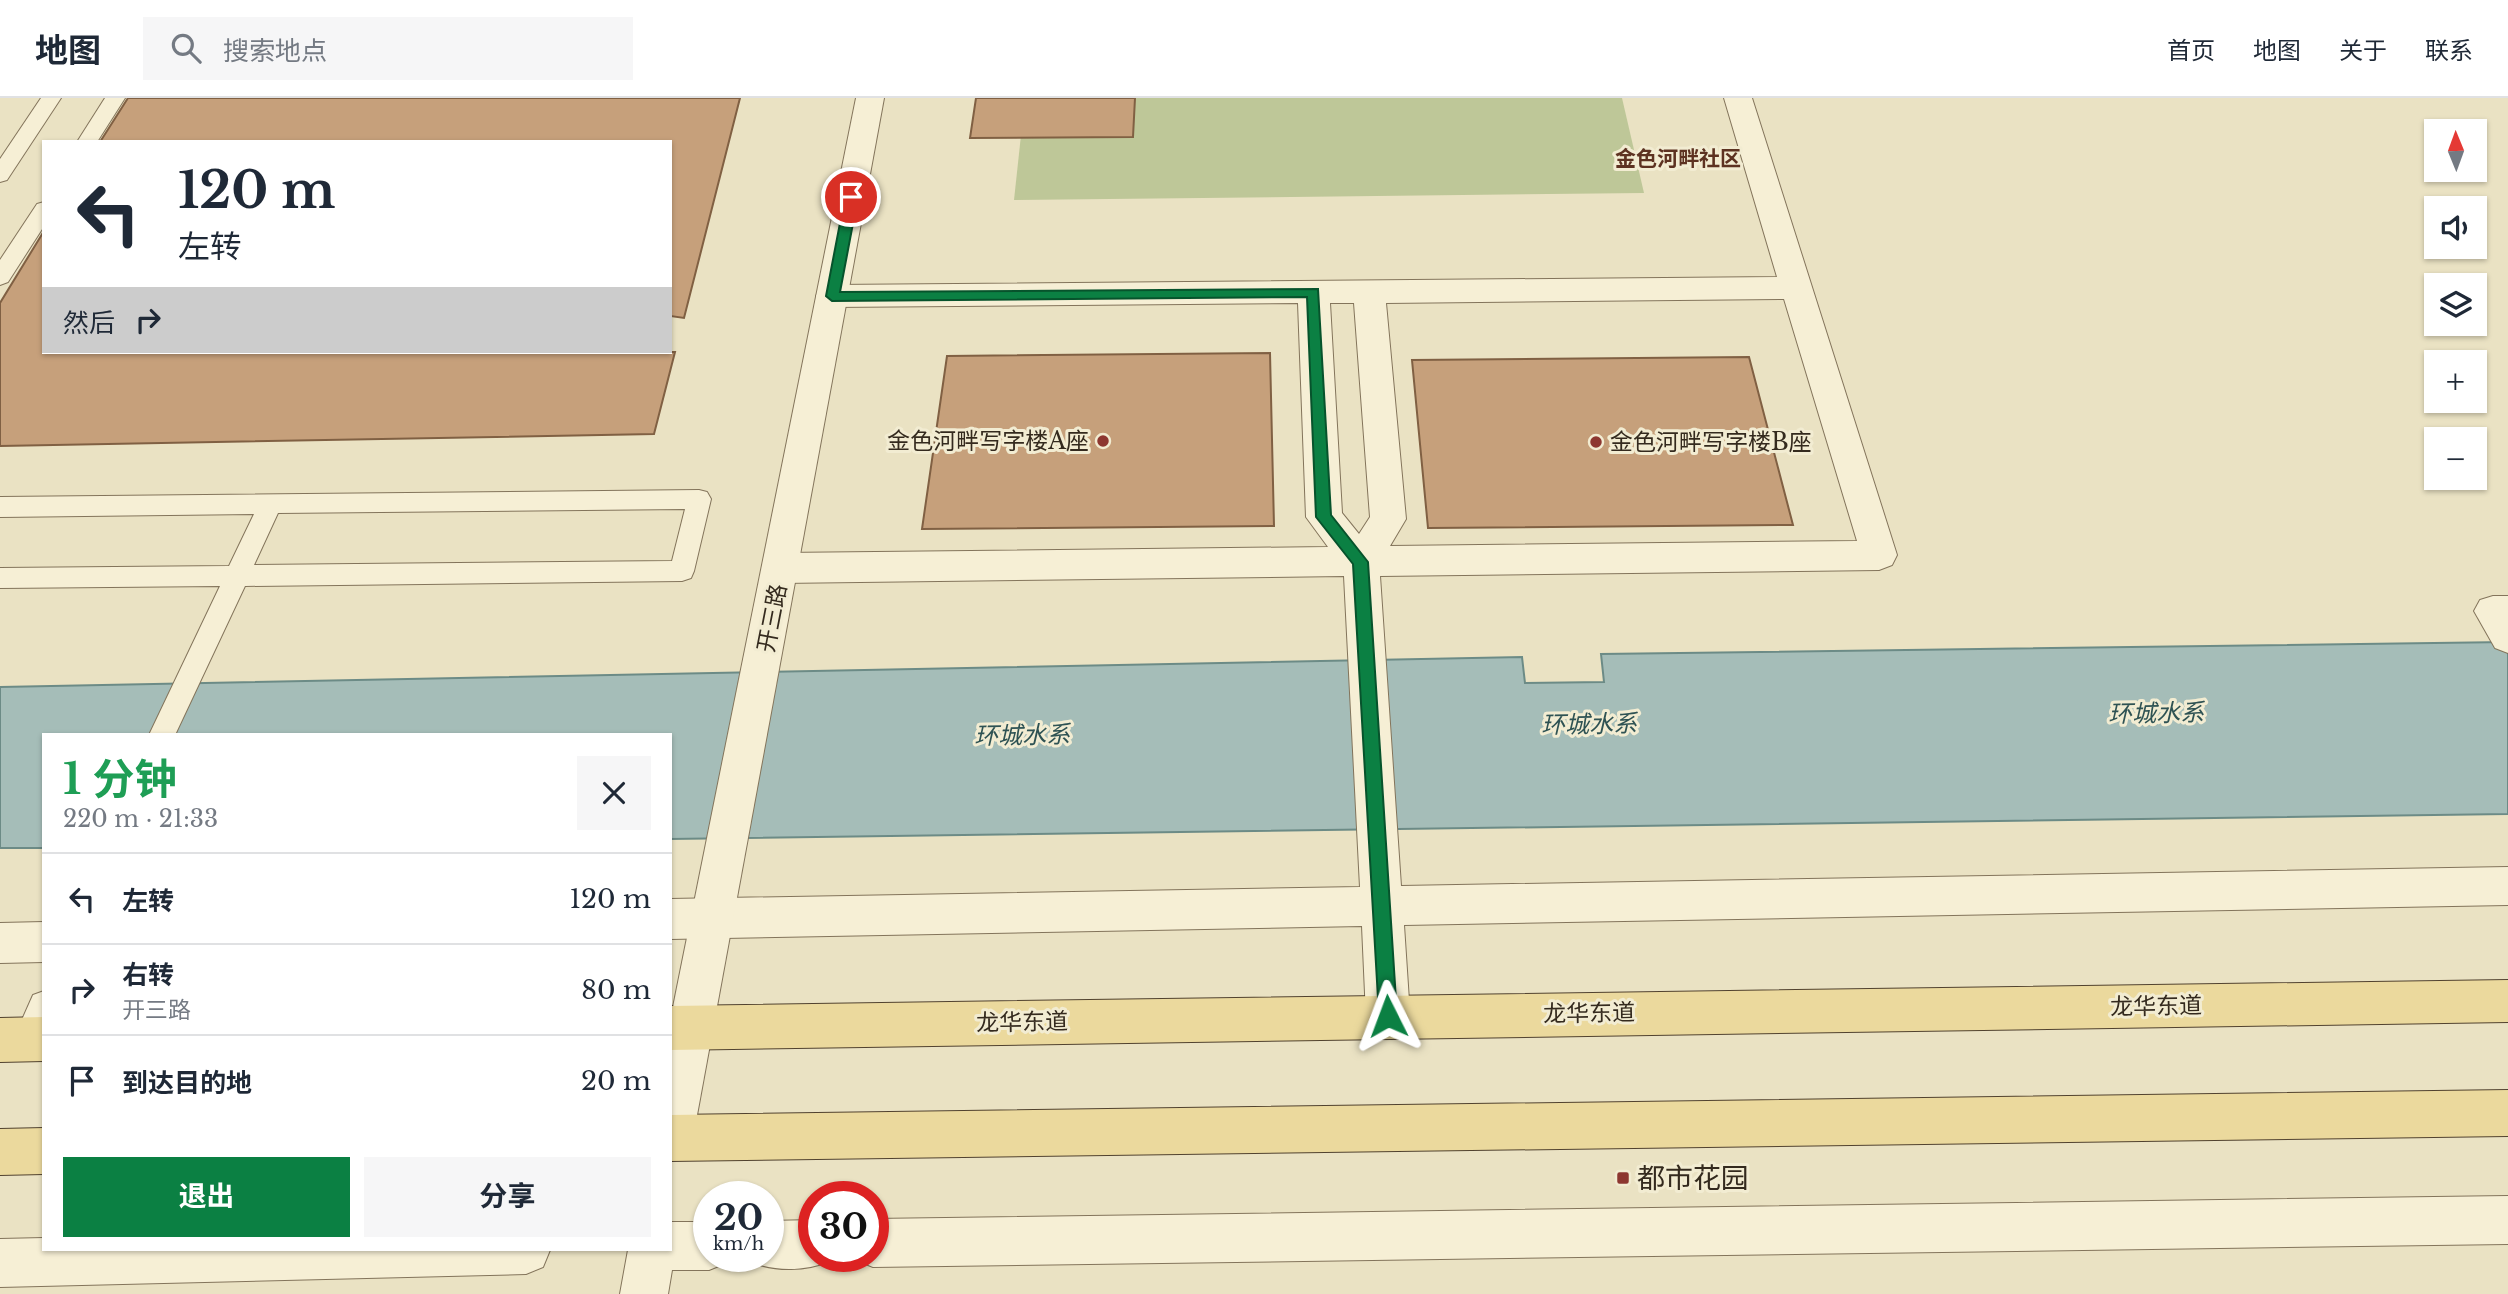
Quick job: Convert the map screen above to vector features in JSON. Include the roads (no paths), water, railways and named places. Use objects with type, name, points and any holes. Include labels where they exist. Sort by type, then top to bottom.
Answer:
[{"type":"main road","name":"龙华东道","points":[[680,1028],[2508,1001]]},
{"type":"main road","points":[[672,1138],[2508,1113]]},
{"type":"main road","points":[[0,1152],[42,1151]]},
{"type":"street","name":"开三路","points":[[672,1116],[680,1028],[712,918],[728,847],[870,98]]},
{"type":"street","points":[[781,568],[1880,555],[1738,98]]},
{"type":"street","points":[[832,296],[1795,288]]},
{"type":"street","points":[[1313,292],[1324,517],[1361,562]]},
{"type":"street","points":[[1369,292],[1388,519],[1361,562],[1362,607],[1380,844],[1388,1016]]},
{"type":"street","points":[[672,919],[2508,886]]},
{"type":"street","points":[[0,943],[42,942]]},
{"type":"street","points":[[889,1243],[2508,1220]]},
{"type":"street","points":[[672,1246],[693,1245]]},
{"type":"street","points":[[0,1263],[486,1251]]},
{"type":"street","points":[[644,1294],[652,1251]]},
{"type":"lane","points":[[0,175],[51,98]]},
{"type":"lane","points":[[88,140],[115,98]]},
{"type":"lane","points":[[0,277],[42,212]]},
{"type":"lane","points":[[0,507],[699,499],[682,571],[0,578]]},
{"type":"lane","points":[[163,733],[270,505]]},
{"type":"water","name":"环城水系","points":[[2508,642],[2508,814],[672,839],[672,733],[42,733],[42,848],[0,848],[0,687],[1522,657],[1525,683],[1604,682],[1601,654]]},
{"type":"place","name":"金色河畔写字楼A座","points":[[1103,441]]},
{"type":"place","name":"金色河畔写字楼B座","points":[[1596,442]]},
{"type":"place","name":"都市花园","points":[[1623,1178]]},
{"type":"district","name":"金色河畔社区","points":[[1678,159]]}]
